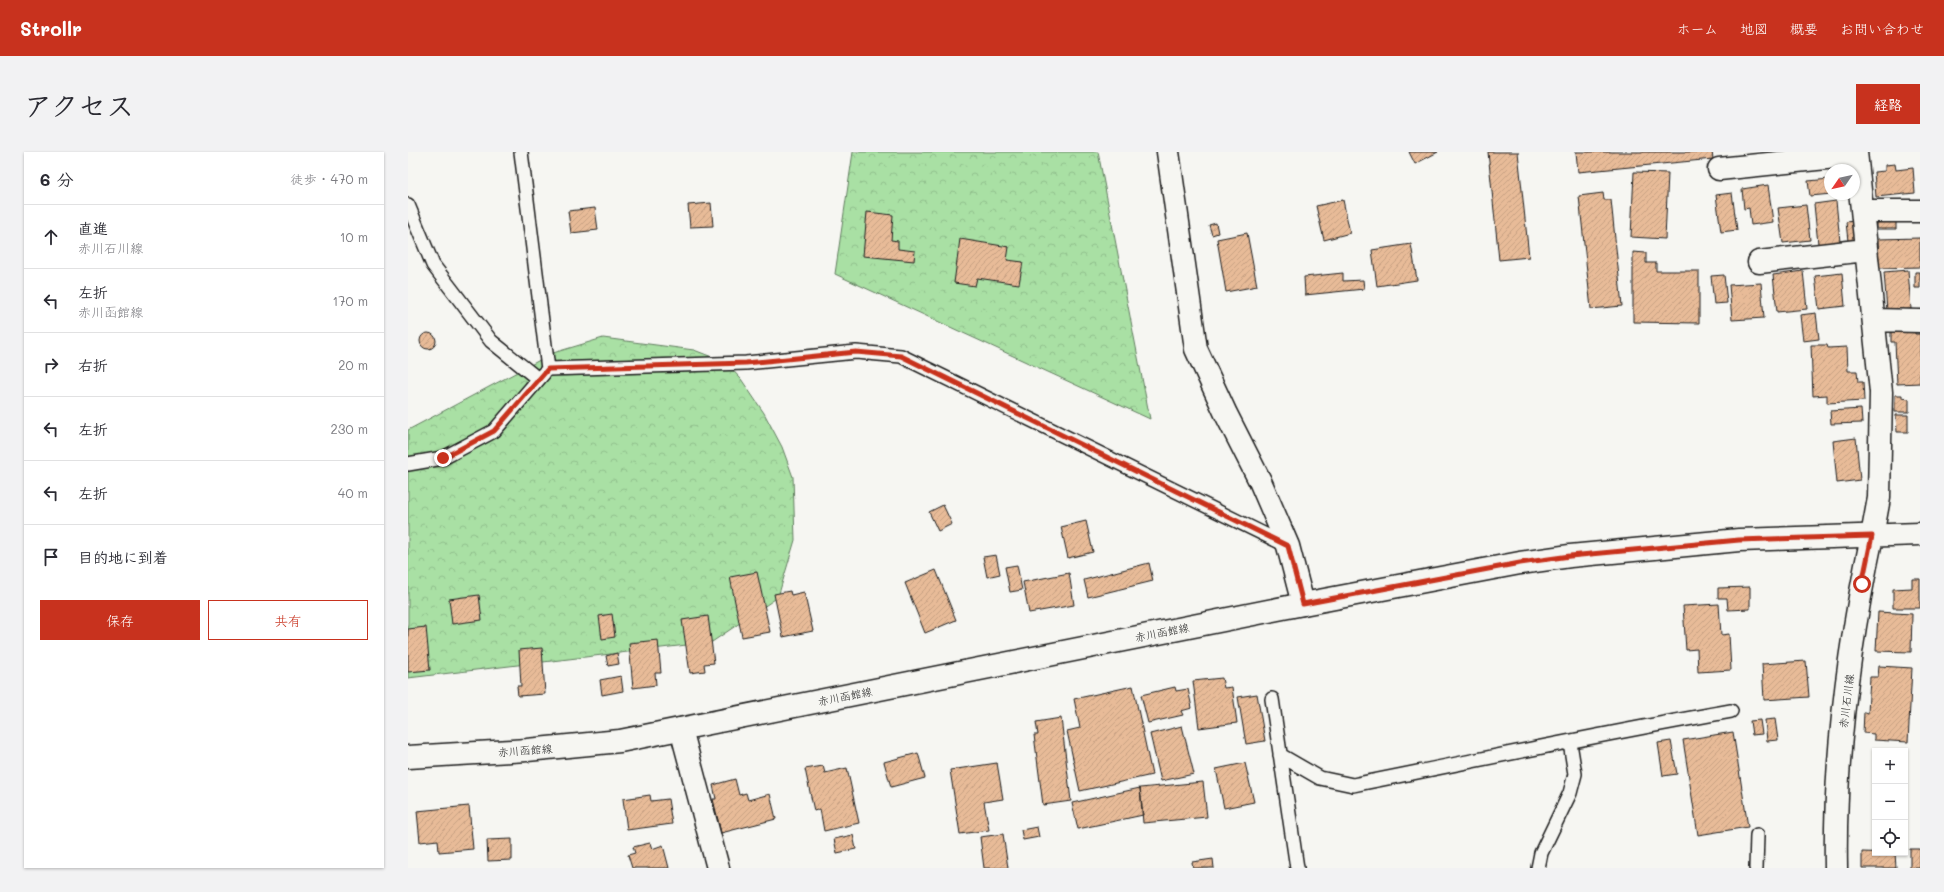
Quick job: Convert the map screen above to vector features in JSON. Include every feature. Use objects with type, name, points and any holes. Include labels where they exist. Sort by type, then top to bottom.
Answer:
[{"type":"street","points":[[1168,152],[1196,348],[1226,414],[1260,481],[1288,546],[1303,604]]},
{"type":"street","points":[[1719,169],[1856,154]]},
{"type":"street","name":"赤川石川線","points":[[1836,868],[1835,831],[1844,706],[1862,584],[1880,498],[1881,392],[1856,154]]},
{"type":"street","points":[[1862,211],[1920,211]]},
{"type":"street","points":[[1760,262],[1866,250]]},
{"type":"street","points":[[1874,320],[1920,321]]},
{"type":"street","name":"赤川函館線","points":[[408,757],[527,750],[620,741],[1303,604],[1520,563],[1570,556],[1739,540],[1920,534]]},
{"type":"street","points":[[682,729],[718,868]]},
{"type":"lane","points":[[521,152],[548,369]]},
{"type":"lane","points":[[408,205],[433,265],[491,341],[538,379]]},
{"type":"lane","points":[[408,464],[443,458],[494,431],[548,369],[746,363],[856,352],[901,356],[1288,546]]},
{"type":"lane","points":[[1272,699],[1297,868]]},
{"type":"lane","points":[[1280,755],[1320,778],[1353,785],[1570,743],[1634,728],[1731,711]]},
{"type":"lane","points":[[1538,868],[1541,853],[1570,793],[1575,774],[1570,743]]},
{"type":"lane","points":[[1756,868],[1757,835]]},
{"type":"green space","points":[[853,152],[1098,152],[1150,419],[835,274]]},
{"type":"green space","points":[[603,338],[694,350],[725,362],[741,379],[764,413],[782,447],[793,477],[795,540],[778,597],[712,642],[408,678],[408,430],[553,353]]},
{"type":"building","points":[[1409,152],[1438,152],[1415,164]]},
{"type":"building","points":[[1488,152],[1518,152],[1529,257],[1499,260]]},
{"type":"building","points":[[1576,152],[1712,152],[1713,159],[1578,172]]},
{"type":"building","points":[[1895,164],[1896,170],[1913,168],[1915,193],[1876,197],[1874,172],[1885,171],[1885,165]]},
{"type":"building","points":[[1634,172],[1668,173],[1665,239],[1631,237]]},
{"type":"building","points":[[1824,180],[1824,195],[1810,196],[1808,181]]},
{"type":"building","points":[[1768,185],[1773,222],[1751,225],[1749,208],[1744,209],[1742,189]]},
{"type":"building","points":[[1603,193],[1604,200],[1611,200],[1622,306],[1591,309],[1579,196]]},
{"type":"building","points":[[1732,193],[1737,230],[1721,232],[1716,195]]},
{"type":"building","points":[[1343,200],[1350,233],[1324,240],[1316,206]]},
{"type":"building","points":[[1836,201],[1840,242],[1818,244],[1814,204]]},
{"type":"building","points":[[711,203],[713,226],[690,227],[688,205]]},
{"type":"building","points":[[1806,205],[1810,240],[1783,243],[1778,208]]},
{"type":"building","points":[[595,208],[598,230],[571,233],[568,211]]},
{"type":"building","points":[[867,212],[893,215],[891,240],[898,241],[898,249],[915,251],[914,261],[863,256]]},
{"type":"building","points":[[1896,218],[1896,229],[1877,229],[1877,219]]},
{"type":"building","points":[[1853,221],[1855,241],[1848,241],[1846,222]]},
{"type":"building","points":[[1216,223],[1218,233],[1212,235],[1209,225]]},
{"type":"building","points":[[1247,233],[1257,286],[1226,292],[1217,239]]},
{"type":"building","points":[[1920,238],[1920,267],[1879,268],[1878,239]]},
{"type":"building","points":[[960,239],[1009,247],[1007,260],[1023,262],[1019,284],[977,278],[975,286],[954,283]]},
{"type":"building","points":[[1411,244],[1417,280],[1377,286],[1372,250]]},
{"type":"building","points":[[1633,252],[1646,253],[1646,263],[1656,263],[1656,271],[1699,271],[1699,323],[1633,322]]},
{"type":"building","points":[[1908,270],[1911,309],[1887,311],[1884,272]]},
{"type":"building","points":[[1803,271],[1807,309],[1777,312],[1773,275]]},
{"type":"building","points":[[1915,272],[1920,272],[1920,288],[1915,288]]},
{"type":"building","points":[[1343,273],[1343,281],[1363,280],[1364,289],[1305,295],[1304,277]]},
{"type":"building","points":[[1842,273],[1845,306],[1819,309],[1815,276]]},
{"type":"building","points":[[1724,275],[1727,303],[1714,304],[1711,276]]},
{"type":"building","points":[[1761,283],[1764,318],[1732,320],[1729,285]]},
{"type":"building","points":[[1816,313],[1819,339],[1803,341],[1800,315]]},
{"type":"building","points":[[1915,328],[1915,334],[1920,334],[1920,383],[1897,384],[1895,342],[1891,342],[1891,329]]},
{"type":"building","points":[[428,333],[434,335],[436,341],[434,347],[428,349],[422,347],[420,341],[422,335]]},
{"type":"building","points":[[1811,345],[1827,345],[1828,348],[1847,347],[1848,371],[1857,371],[1858,382],[1863,382],[1864,401],[1827,403],[1827,395],[1813,396]]},
{"type":"building","points":[[1895,395],[1902,395],[1902,398],[1909,399],[1909,412],[1895,412]]},
{"type":"building","points":[[1861,409],[1862,423],[1831,424],[1830,411]]},
{"type":"building","points":[[1896,415],[1908,415],[1908,432],[1897,432]]},
{"type":"building","points":[[1856,438],[1860,480],[1837,483],[1833,441]]},
{"type":"building","points":[[943,505],[952,524],[938,531],[929,512]]},
{"type":"building","points":[[1086,521],[1093,552],[1068,558],[1061,527]]},
{"type":"building","points":[[996,555],[1000,574],[987,577],[983,557]]},
{"type":"building","points":[[1149,563],[1153,581],[1088,597],[1084,580]]},
{"type":"building","points":[[1017,565],[1022,590],[1010,592],[1005,567]]},
{"type":"building","points":[[936,570],[956,620],[925,633],[905,583]]},
{"type":"building","points":[[757,572],[770,632],[742,637],[730,577]]},
{"type":"building","points":[[1069,573],[1074,605],[1029,613],[1023,582]]},
{"type":"building","points":[[1912,579],[1920,579],[1920,608],[1893,608],[1893,589],[1912,588]]},
{"type":"building","points":[[1750,587],[1750,609],[1728,610],[1727,598],[1718,598],[1718,588]]},
{"type":"building","points":[[790,591],[791,595],[804,592],[813,631],[783,637],[774,594]]},
{"type":"building","points":[[479,595],[482,620],[452,624],[449,599]]},
{"type":"building","points":[[1719,604],[1721,635],[1729,634],[1731,670],[1698,672],[1697,649],[1686,650],[1683,606]]},
{"type":"building","points":[[1878,612],[1912,614],[1911,652],[1876,651]]},
{"type":"building","points":[[612,614],[615,637],[602,639],[599,616]]},
{"type":"building","points":[[708,616],[714,663],[704,664],[705,671],[690,673],[682,620]]},
{"type":"building","points":[[426,627],[430,670],[408,672],[408,629]]},
{"type":"building","points":[[658,640],[661,673],[655,673],[656,685],[633,688],[629,643]]},
{"type":"building","points":[[542,648],[545,694],[518,696],[517,686],[521,686],[519,650]]},
{"type":"building","points":[[617,653],[619,664],[608,666],[606,656]]},
{"type":"building","points":[[1806,661],[1809,697],[1764,700],[1762,664]]},
{"type":"building","points":[[1879,666],[1912,668],[1908,742],[1874,740],[1874,734],[1863,733],[1864,712],[1868,713],[1870,677],[1878,677]]},
{"type":"building","points":[[621,676],[623,691],[602,695],[600,680]]},
{"type":"building","points":[[1222,678],[1224,688],[1232,687],[1237,723],[1199,728],[1193,681]]},
{"type":"building","points":[[1133,686],[1152,775],[1080,791],[1067,731],[1080,728],[1074,699]]},
{"type":"building","points":[[1175,687],[1176,691],[1188,689],[1192,708],[1181,711],[1183,715],[1148,723],[1141,695]]},
{"type":"building","points":[[1257,694],[1265,741],[1246,744],[1238,697]]},
{"type":"building","points":[[1061,718],[1071,801],[1043,805],[1034,735],[1038,735],[1036,722]]},
{"type":"building","points":[[1775,719],[1778,740],[1767,741],[1765,720]]},
{"type":"building","points":[[1760,720],[1762,734],[1752,735],[1750,721]]},
{"type":"building","points":[[1182,726],[1194,774],[1161,781],[1150,734]]},
{"type":"building","points":[[1733,732],[1748,827],[1698,835],[1683,740]]},
{"type":"building","points":[[1671,741],[1677,774],[1663,776],[1658,743]]},
{"type":"building","points":[[918,753],[925,778],[891,787],[884,762]]},
{"type":"building","points":[[997,763],[1003,799],[984,802],[989,830],[960,834],[950,770]]},
{"type":"building","points":[[1245,763],[1254,802],[1224,808],[1216,769]]},
{"type":"building","points":[[823,766],[825,773],[847,768],[859,823],[824,831],[820,809],[814,811],[805,769]]},
{"type":"building","points":[[735,779],[739,795],[746,793],[748,800],[770,794],[776,819],[721,833],[713,799],[716,799],[713,785]]},
{"type":"building","points":[[1203,782],[1207,817],[1143,823],[1140,788]]},
{"type":"building","points":[[1140,788],[1143,815],[1078,829],[1072,803]]},
{"type":"building","points":[[650,795],[651,801],[668,799],[672,824],[627,830],[623,799]]},
{"type":"building","points":[[469,806],[473,849],[439,852],[438,840],[420,842],[417,811]]},
{"type":"building","points":[[1037,827],[1039,837],[1023,840],[1021,830]]},
{"type":"building","points":[[1003,834],[1008,868],[984,868],[980,837]]},
{"type":"building","points":[[853,835],[856,849],[837,853],[834,839]]},
{"type":"building","points":[[512,839],[512,860],[488,861],[487,840]]},
{"type":"building","points":[[650,843],[652,849],[663,845],[669,868],[632,868],[628,855],[635,853],[633,847]]},
{"type":"building","points":[[1910,849],[1920,849],[1920,868],[1910,868]]},
{"type":"building","points":[[1862,852],[1872,852],[1872,856],[1895,856],[1896,868],[1862,868]]},
{"type":"building","points":[[1213,859],[1214,868],[1193,868],[1192,862]]},
{"type":"route","points":[[443,458],[494,431],[548,369],[746,363],[856,352],[901,356],[1288,546],[1303,604],[1520,563],[1570,556],[1739,540],[1872,536],[1862,584]]}]
